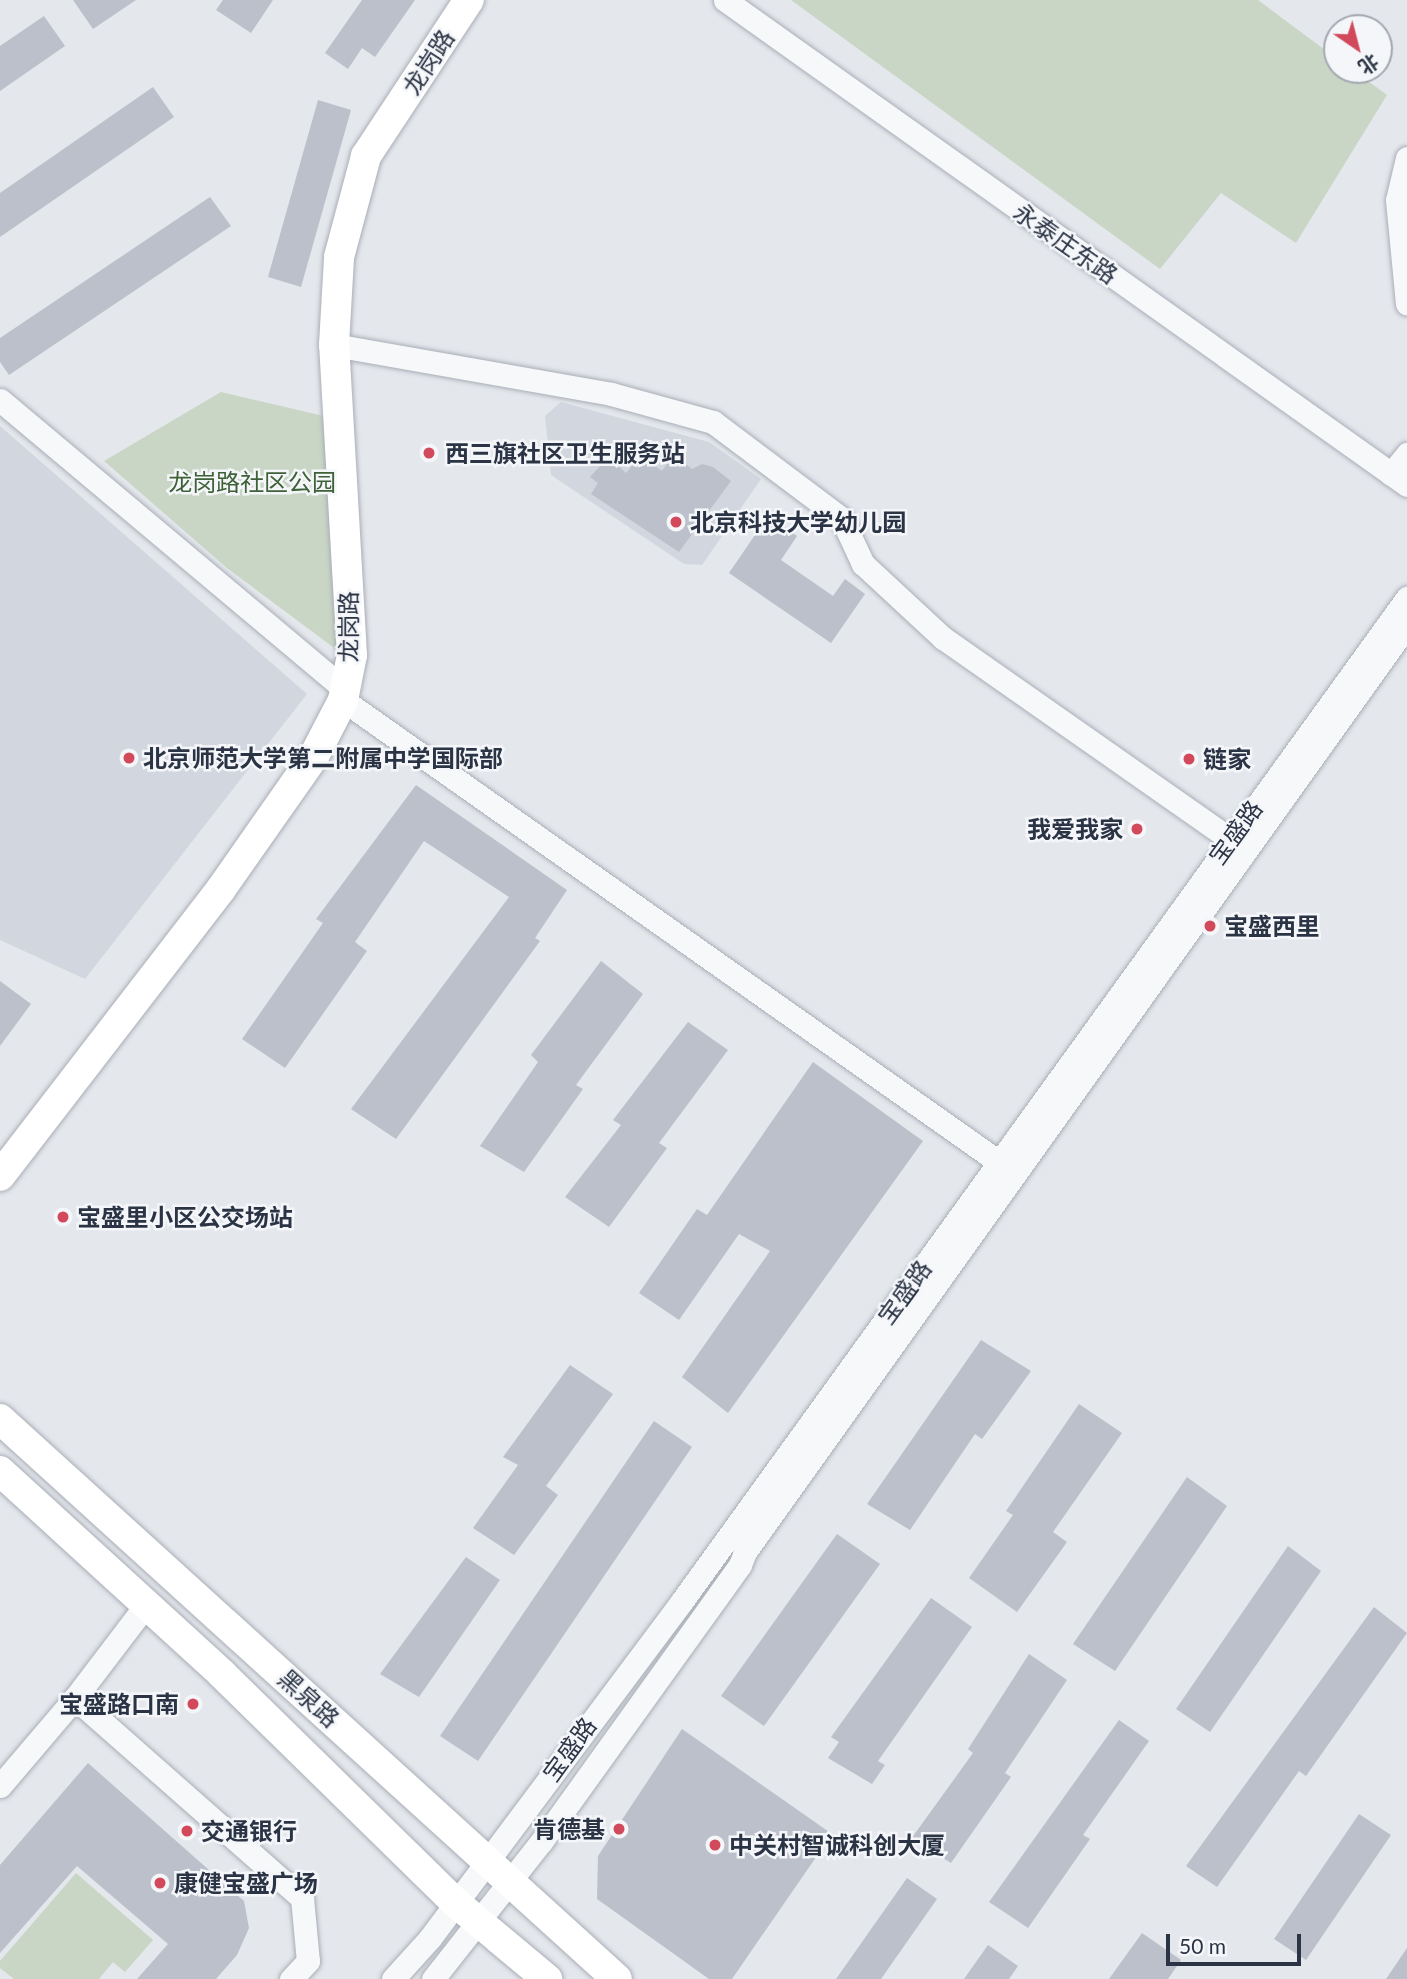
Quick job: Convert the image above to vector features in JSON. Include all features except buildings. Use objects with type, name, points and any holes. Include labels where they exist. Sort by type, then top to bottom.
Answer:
[{"type":"main road","name":"龙岗路","points":[[0,1176],[221,889],[314,756],[344,695],[352,655],[334,345],[339,257],[366,156],[469,0]]},
{"type":"main road","name":"黑泉路","points":[[0,1419],[617,1979]]},
{"type":"main road","name":"黑泉路","points":[[0,1471],[222,1674],[467,1912],[547,1979]]},
{"type":"street","name":"永泰庄东路","points":[[725,0],[1399,479]]},
{"type":"street","points":[[1407,158],[1397,200],[1407,304]]},
{"type":"street","points":[[334,345],[611,394],[713,422],[842,519],[863,564],[943,638],[1230,839]]},
{"type":"street","points":[[0,400],[344,695],[999,1162]]},
{"type":"street","points":[[1399,479],[1407,454]]},
{"type":"street","name":"宝盛路","points":[[433,1979],[467,1912],[488,1860],[682,1601],[1230,839],[1407,598]]},
{"type":"street","name":"宝盛路","points":[[393,1979],[467,1912],[509,1880],[740,1565],[744,1552],[1407,625]]},
{"type":"street","points":[[0,1786],[75,1698],[145,1606]]},
{"type":"street","points":[[75,1698],[302,1898],[308,1961],[291,1979]]},
{"type":"shaded area","name":"北京科技大学幼儿园","points":[[561,402],[709,442],[761,479],[702,565],[684,564],[551,475],[545,416]]},
{"type":"shaded area","name":"北京师范大学第二附属中学国际部","points":[[0,426],[307,694],[85,979],[0,940]]},
{"type":"green space","points":[[791,0],[1258,0],[1323,49],[1323,84],[1372,84],[1387,95],[1296,243],[1221,193],[1160,269]]},
{"type":"green space","name":"龙岗路社区公园","points":[[221,392],[328,417],[337,650],[227,568],[104,461]]},
{"type":"green space","points":[[76,1873],[153,1940],[125,1972],[113,1962],[99,1979],[14,1979],[0,1968],[0,1961]]},
{"type":"place","name":"西三旗社区卫生服务站","points":[[429,453]]},
{"type":"place","name":"北京科技大学幼儿园","points":[[676,522]]},
{"type":"place","name":"北京师范大学第二附属中学国际部","points":[[129,758]]},
{"type":"place","name":"链家","points":[[1189,759]]},
{"type":"place","name":"我爱我家","points":[[1137,829]]},
{"type":"place","name":"宝盛西里","points":[[1210,926]]},
{"type":"place","name":"宝盛里小区公交场站","points":[[63,1217]]},
{"type":"place","name":"宝盛路口南","points":[[193,1704]]},
{"type":"place","name":"肯德基","points":[[619,1829]]},
{"type":"place","name":"交通银行","points":[[187,1831]]},
{"type":"place","name":"中关村智诚科创大厦","points":[[715,1845]]},
{"type":"place","name":"康健宝盛广场","points":[[160,1883]]}]
